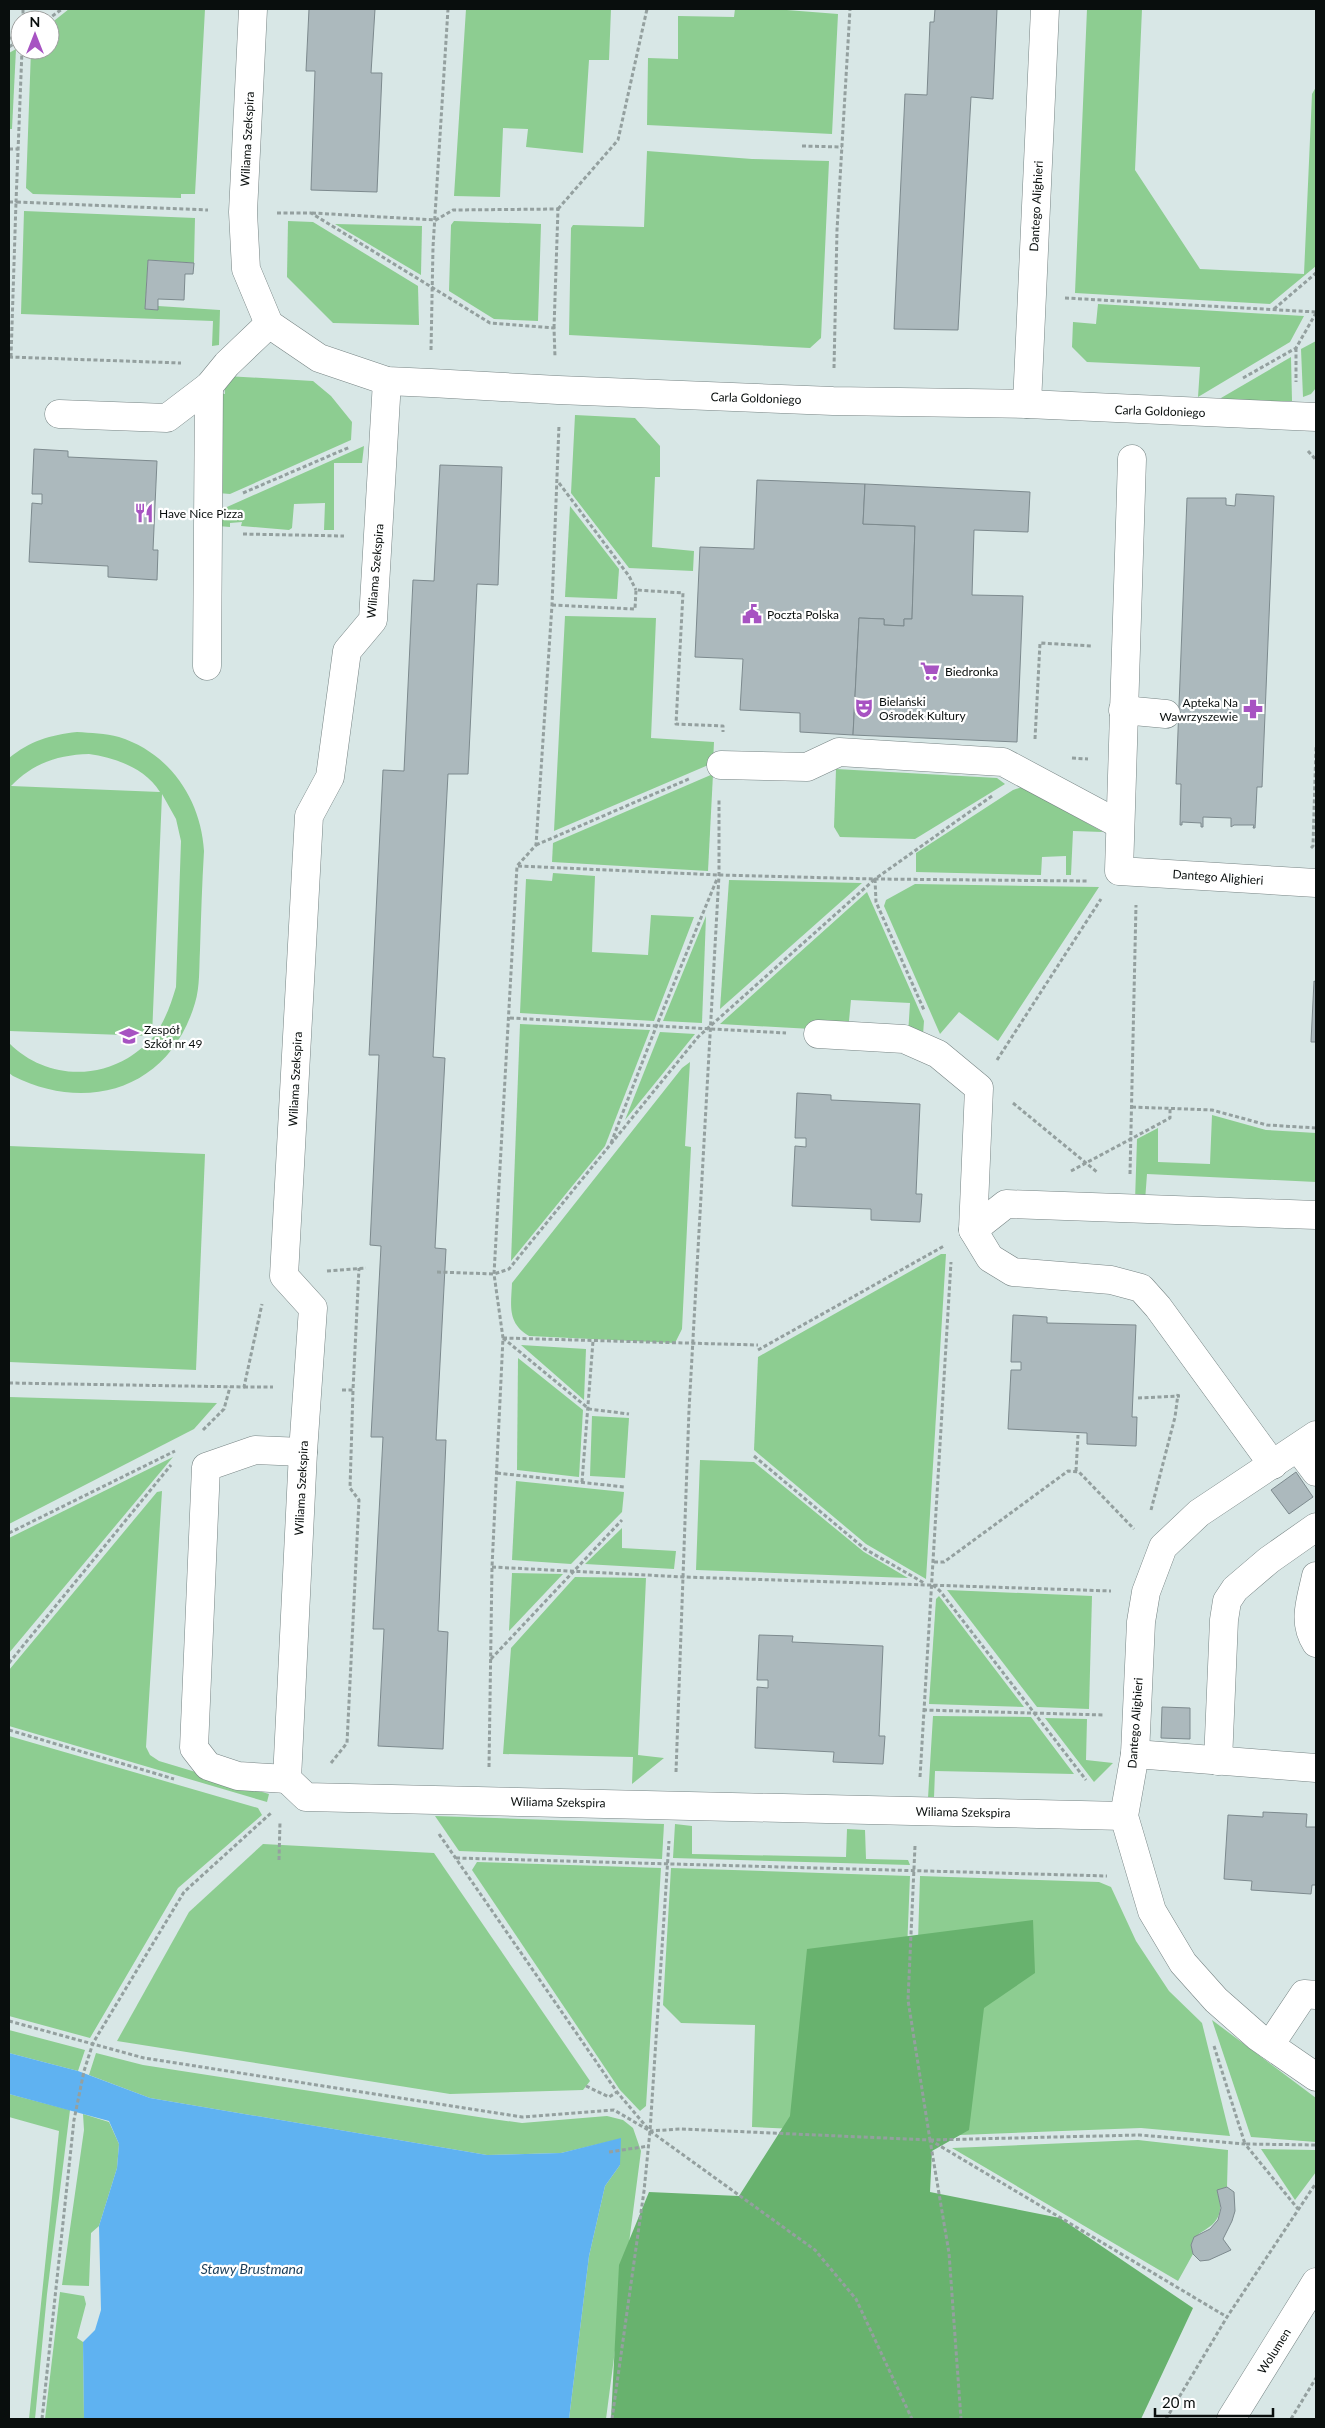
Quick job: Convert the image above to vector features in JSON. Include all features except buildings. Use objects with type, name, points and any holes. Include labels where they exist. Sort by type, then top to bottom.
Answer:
[{"type":"street","name":"Wiliama Szekspira","points":[[253,9],[243,212],[246,269],[269,324]]},
{"type":"street","name":"Dantego Alighieri","points":[[1027,404],[1045,9]]},
{"type":"street","name":"Carla Goldoniego","points":[[269,324],[319,358],[387,380],[558,390],[833,401],[1027,404],[1316,417]]},
{"type":"street","points":[[59,414],[167,418],[208,386],[227,364],[269,324]]},
{"type":"street","name":"Wiliama Szekspira","points":[[387,380],[373,620],[347,651],[330,777],[309,816],[284,1276],[313,1308],[303,1452],[297,1788],[414,1799],[1124,1816]]},
{"type":"street","points":[[206,666],[208,386]]},
{"type":"street","points":[[1128,872],[1119,824],[1132,459]]},
{"type":"street","points":[[1123,710],[1166,714]]},
{"type":"street","points":[[721,765],[808,767],[839,752],[1003,762],[1119,824]]},
{"type":"street","name":"Dantego Alighieri","points":[[1128,872],[1316,884]]},
{"type":"street","points":[[818,1034],[904,1039],[938,1054],[979,1088],[963,1236]]},
{"type":"street","points":[[963,1236],[1006,1204],[1316,1215]]},
{"type":"street","points":[[963,1236],[990,1258],[1014,1272],[1111,1280],[1141,1288],[1158,1307],[1274,1465]]},
{"type":"street","name":"Dantego Alighieri","points":[[1307,1442],[1199,1513],[1163,1547],[1146,1592],[1141,1622],[1135,1754],[1124,1816],[1152,1911],[1183,1963],[1216,2000],[1270,2045],[1316,2077]]},
{"type":"street","points":[[1307,1442],[1316,1472]]},
{"type":"street","points":[[297,1788],[238,1776],[208,1766],[194,1748],[206,1466],[255,1450],[303,1452]]},
{"type":"street","points":[[1218,1762],[1224,1620],[1227,1601],[1235,1589],[1270,1560],[1316,1527]]},
{"type":"street","points":[[1316,1576],[1309,1610],[1309,1631],[1316,1643]]},
{"type":"street","points":[[1135,1754],[1218,1762],[1316,1768]]},
{"type":"street","points":[[1270,2045],[1304,1994],[1316,1995]]},
{"type":"street","name":"Wolumen","points":[[1231,2419],[1316,2282]]},
{"type":"path","points":[[430,383],[432,289],[448,9]]},
{"type":"path","points":[[558,390],[554,328],[558,209],[618,140],[647,9]]},
{"type":"path","points":[[833,401],[837,230],[850,9]]},
{"type":"path","points":[[22,60],[10,357],[227,364]]},
{"type":"path","points":[[802,146],[842,147]]},
{"type":"path","points":[[9,149],[18,149]]},
{"type":"path","points":[[9,202],[311,213],[436,220],[453,210],[558,209]]},
{"type":"path","points":[[311,213],[490,323],[554,328]]},
{"type":"path","points":[[1273,310],[1316,273]]},
{"type":"path","points":[[1032,296],[1316,313],[1296,348],[1239,380]]},
{"type":"path","points":[[536,845],[552,604],[559,434]]},
{"type":"path","points":[[208,520],[362,441],[384,440]]},
{"type":"path","points":[[552,604],[635,609],[636,590],[629,576],[558,482]]},
{"type":"path","points":[[208,520],[378,536]]},
{"type":"path","points":[[612,2419],[650,2131],[670,1819],[674,1804],[693,1344],[709,1027],[719,875],[720,840],[718,832],[723,726],[676,724],[683,594],[636,590]]},
{"type":"path","points":[[1307,853],[1313,846],[1316,747]]},
{"type":"path","points":[[488,1800],[492,1568],[503,1338],[494,1274],[510,1018],[517,866],[536,845],[721,765]]},
{"type":"path","points":[[517,866],[719,875],[874,879]]},
{"type":"path","points":[[979,1088],[1128,872]]},
{"type":"path","points":[[1128,872],[1132,1107],[1129,1209]]},
{"type":"path","points":[[610,1146],[656,1027],[719,875]]},
{"type":"path","points":[[437,1272],[494,1274],[509,1269],[709,1027],[874,879]]},
{"type":"path","points":[[874,879],[876,902],[934,1034],[938,1054]]},
{"type":"path","points":[[510,1018],[818,1034]]},
{"type":"path","points":[[1132,1107],[1212,1110],[1267,1125],[1316,1128]]},
{"type":"path","points":[[1069,1172],[1170,1118],[1170,1108]]},
{"type":"path","points":[[503,1338],[758,1348],[963,1236]]},
{"type":"path","points":[[960,2419],[954,2303],[949,2253],[908,2000],[923,1710],[932,1584],[963,1236]]},
{"type":"path","points":[[9,1383],[244,1387],[264,1298],[284,1276],[366,1268]]},
{"type":"path","points":[[503,1338],[589,1409],[629,1414]]},
{"type":"path","points":[[582,1482],[593,1341]]},
{"type":"path","points":[[1148,1519],[1175,1417],[1184,1343]]},
{"type":"path","points":[[196,1437],[224,1409],[230,1387]]},
{"type":"path","points":[[297,1788],[347,1743],[359,1500],[350,1488],[354,1390]]},
{"type":"path","points":[[1076,1471],[1078,1435]]},
{"type":"path","points":[[9,1533],[181,1448]]},
{"type":"path","points":[[754,1456],[865,1549],[925,1584]]},
{"type":"path","points":[[9,1663],[177,1459]]},
{"type":"path","points":[[934,1562],[944,1562],[1068,1471],[1079,1472],[1121,1516]]},
{"type":"path","points":[[497,1473],[624,1487]]},
{"type":"path","points":[[491,1659],[622,1520]]},
{"type":"path","points":[[492,1568],[684,1577],[1146,1592]]},
{"type":"path","points":[[932,1584],[940,1591],[1090,1786]]},
{"type":"path","points":[[923,1710],[1136,1716]]},
{"type":"path","points":[[9,1730],[180,1781]]},
{"type":"path","points":[[414,1799],[617,2092],[650,2131]]},
{"type":"path","points":[[42,2419],[74,2120],[84,2071],[93,2043],[184,1892],[275,1809]]},
{"type":"path","points":[[279,1860],[280,1819]]},
{"type":"path","points":[[455,1858],[1114,1877]]},
{"type":"path","points":[[9,2021],[144,2058],[522,2117],[614,2110],[650,2131],[816,2250],[856,2299],[912,2419]]},
{"type":"path","points":[[1214,2045],[1245,2144],[1298,2209]]},
{"type":"path","points":[[586,2086],[609,2097],[617,2092]]},
{"type":"path","points":[[650,2131],[681,2129],[930,2140],[1140,2135],[1245,2144],[1316,2145]]},
{"type":"path","points":[[930,2140],[1227,2317]]},
{"type":"path","points":[[609,2152],[648,2146]]},
{"type":"path","points":[[1166,2419],[1227,2317],[1316,2183]]},
{"type":"path","points":[[1291,2419],[1316,2378]]},
{"type":"green space","points":[[69,9],[205,9],[195,194],[181,194],[181,198],[33,194],[26,188],[31,60],[60,60],[60,16]]},
{"type":"green space","points":[[466,9],[611,9],[609,60],[589,60],[583,153],[526,147],[528,129],[503,128],[500,197],[454,196]]},
{"type":"green space","points":[[735,9],[774,9],[838,14],[832,134],[647,125],[648,58],[678,59],[678,16],[734,17]]},
{"type":"green space","points":[[1087,9],[1142,9],[1135,170],[1200,269],[1304,274],[1312,94],[1316,87],[1316,266],[1270,304],[1075,293]]},
{"type":"green space","points":[[9,53],[10,60],[15,60],[12,129],[9,129]]},
{"type":"green space","points":[[647,151],[752,159],[829,161],[821,338],[810,348],[569,335],[571,228],[573,225],[644,227]]},
{"type":"green space","points":[[24,211],[195,218],[194,263],[148,260],[145,309],[158,310],[158,306],[220,310],[219,345],[212,346],[213,321],[21,314]]},
{"type":"green space","points":[[288,221],[313,222],[418,286],[419,325],[333,323],[287,277]]},
{"type":"green space","points":[[454,221],[541,224],[538,321],[494,319],[449,291],[451,225]]},
{"type":"green space","points":[[335,224],[422,226],[421,275]]},
{"type":"green space","points":[[1098,304],[1304,316],[1290,342],[1198,397],[1200,367],[1087,362],[1072,347],[1073,322],[1096,324]]},
{"type":"green space","points":[[1316,341],[1316,388],[1311,394],[1303,397],[1301,349]]},
{"type":"green space","points":[[1291,357],[1292,401],[1220,401],[1221,398]]},
{"type":"green space","points":[[226,376],[313,381],[331,396],[352,422],[351,440],[230,494],[218,493],[220,393],[225,394],[224,381]]},
{"type":"green space","points":[[575,415],[635,418],[660,446],[660,477],[655,477],[652,547],[694,551],[693,571],[629,568],[571,493]]},
{"type":"green space","points":[[364,446],[362,463],[334,463],[334,530],[324,530],[325,503],[294,504],[292,528],[289,530],[241,526],[242,522],[230,523],[230,527],[218,526],[218,511]]},
{"type":"green space","points":[[570,506],[619,569],[617,599],[565,597]]},
{"type":"green space","points":[[565,616],[656,618],[651,738],[714,742],[713,763],[554,831]]},
{"type":"green space","points":[[67,733],[98,733],[119,737],[137,744],[153,754],[180,781],[189,797],[197,814],[202,832],[204,851],[198,990],[195,1003],[183,1032],[167,1056],[146,1073],[123,1086],[97,1092],[70,1093],[42,1087],[13,1076],[9,1073],[9,1043],[22,1054],[50,1068],[82,1072],[97,1070],[128,1058],[152,1039],[170,1006],[176,987],[181,841],[176,819],[162,794],[152,1036],[9,1031],[9,758],[33,743]],"holes":[[[89,754],[119,761],[138,770],[160,792],[11,786],[28,771],[56,758]]]},
{"type":"green space","points":[[836,769],[997,778],[1005,784],[915,839],[840,837],[834,827]]},
{"type":"green space","points":[[713,774],[708,871],[552,862],[553,843]]},
{"type":"green space","points":[[1022,787],[1103,832],[1073,831],[1071,875],[1066,875],[1066,856],[1042,857],[1041,875],[916,872],[916,853],[1013,790]]},
{"type":"green space","points":[[553,873],[595,876],[592,952],[648,955],[651,915],[694,917],[654,1021],[520,1013],[526,879],[552,881]]},
{"type":"green space","points":[[729,880],[862,883],[720,1009]]},
{"type":"green space","points":[[915,884],[1099,887],[998,1041],[959,1012],[940,1034],[884,906],[886,900]]},
{"type":"green space","points":[[867,892],[924,1021],[923,1035],[908,1035],[910,1003],[851,1000],[848,1031],[720,1024]]},
{"type":"green space","points":[[706,916],[702,1023],[663,1021]]},
{"type":"green space","points":[[520,1024],[650,1030],[605,1146],[511,1261]]},
{"type":"green space","points":[[660,1032],[695,1034],[625,1120]]},
{"type":"green space","points":[[690,1062],[685,1146],[691,1147],[682,1329],[675,1343],[529,1336],[522,1331],[514,1320],[511,1306],[512,1283],[682,1068]]},
{"type":"green space","points":[[1212,1115],[1266,1130],[1316,1133],[1316,1182],[1147,1174],[1145,1201],[1135,1201],[1137,1139],[1158,1128],[1158,1162],[1210,1164]]},
{"type":"green space","points":[[9,1146],[205,1154],[196,1370],[9,1362]]},
{"type":"green space","points":[[941,1254],[946,1254],[926,1579],[866,1544],[754,1450],[758,1357]]},
{"type":"green space","points":[[521,1345],[586,1349],[584,1400]]},
{"type":"green space","points":[[518,1358],[583,1410],[579,1477],[517,1470]]},
{"type":"green space","points":[[9,1397],[217,1403],[194,1429],[9,1524]]},
{"type":"green space","points":[[592,1416],[629,1418],[625,1478],[590,1476]]},
{"type":"green space","points":[[173,1457],[9,1653],[9,1538]]},
{"type":"green space","points":[[700,1460],[754,1462],[864,1552],[908,1578],[696,1570]]},
{"type":"green space","points":[[516,1481],[624,1492],[622,1512],[571,1564],[512,1560]]},
{"type":"green space","points":[[162,1491],[146,1747],[150,1755],[159,1761],[269,1794],[267,1802],[9,1726],[9,1670],[157,1492]]},
{"type":"green space","points":[[622,1528],[622,1548],[676,1551],[674,1569],[585,1564]]},
{"type":"green space","points":[[512,1573],[563,1574],[509,1631]]},
{"type":"green space","points":[[575,1577],[646,1578],[638,1755],[664,1758],[632,1784],[633,1757],[503,1754],[511,1648]]},
{"type":"green space","points":[[947,1590],[1092,1596],[1089,1709],[1037,1707]]},
{"type":"green space","points":[[939,1596],[1024,1707],[929,1704],[936,1599]]},
{"type":"green space","points":[[933,1716],[1031,1717],[1074,1774],[935,1771],[934,1798],[928,1798]]},
{"type":"green space","points":[[1045,1718],[1087,1719],[1086,1760],[1113,1763],[1094,1782]]},
{"type":"green space","points":[[9,1736],[258,1808],[262,1815],[178,1888],[90,2038],[9,2016]]},
{"type":"green space","points":[[435,1816],[664,1824],[662,1859],[459,1851]]},
{"type":"green space","points":[[675,1824],[692,1826],[692,1854],[846,1857],[847,1829],[865,1830],[866,1859],[908,1860],[910,1865],[673,1858]]},
{"type":"green space","points":[[263,1844],[434,1853],[590,2081],[583,2090],[450,2094],[117,2041],[189,1912]]},
{"type":"green space","points":[[477,1862],[661,1868],[646,2106],[640,2111],[620,2090],[472,1870]]},
{"type":"green space","points":[[671,1868],[910,1876],[905,2000],[923,2135],[752,2127],[755,2025],[681,2023],[663,2005]]},
{"type":"green space","points":[[920,1876],[1099,1882],[1111,1887],[1136,1941],[1169,1991],[1202,2023],[1230,2136],[1141,2128],[934,2136],[916,2006]]},
{"type":"green space","points":[[1033,1920],[1035,1973],[984,2008],[969,2130],[932,2151],[930,2192],[1060,2218],[1193,2308],[1141,2419],[611,2419],[619,2265],[649,2192],[739,2196],[790,2116],[807,1949]]},
{"type":"green space","points":[[1212,2020],[1316,2098],[1316,2142],[1251,2137]]},
{"type":"green space","points":[[9,2030],[85,2050],[78,2071],[9,2053]]},
{"type":"green space","points":[[96,2053],[143,2065],[522,2123],[607,2116],[623,2120],[633,2128],[641,2151],[606,2419],[569,2419],[589,2256],[605,2186],[620,2165],[620,2139],[561,2153],[487,2155],[150,2098],[89,2075]]},
{"type":"green space","points":[[9,2094],[70,2110],[47,2294],[35,2419],[29,2419],[59,2131],[9,2117]]},
{"type":"green space","points":[[83,2114],[109,2122],[119,2144],[117,2168],[99,2226],[91,2233],[89,2286],[62,2285],[84,2130]]},
{"type":"green space","points":[[1138,2140],[1228,2150],[1227,2187],[1217,2190],[1220,2210],[1217,2218],[1213,2224],[1197,2235],[1192,2246],[1193,2254],[1178,2281],[952,2148]]},
{"type":"green space","points":[[1261,2149],[1316,2150],[1316,2172],[1295,2200]]},
{"type":"green space","points":[[60,2292],[84,2296],[86,2304],[77,2338],[83,2342],[84,2419],[45,2419]]},
{"type":"water","name":"Stawy Brustmana","points":[[9,2053],[78,2071],[150,2098],[487,2155],[561,2153],[621,2138],[620,2165],[605,2186],[589,2256],[569,2419],[84,2419],[83,2342],[95,2330],[101,2310],[99,2226],[117,2168],[119,2144],[109,2121],[9,2094]]},
{"type":"place","name":"Have Nice Pizza","points":[[144,513]]},
{"type":"place","name":"Poczta Polska","points":[[752,614]]},
{"type":"place","name":"Biedronka","points":[[930,671]]},
{"type":"place","name":"Bielański Ośrodek Kultury","points":[[864,708]]},
{"type":"place","name":"Apteka Na Wawrzyszewie","points":[[1253,709]]},
{"type":"place","name":"Zespół Szkół nr 49","points":[[129,1036]]}]
